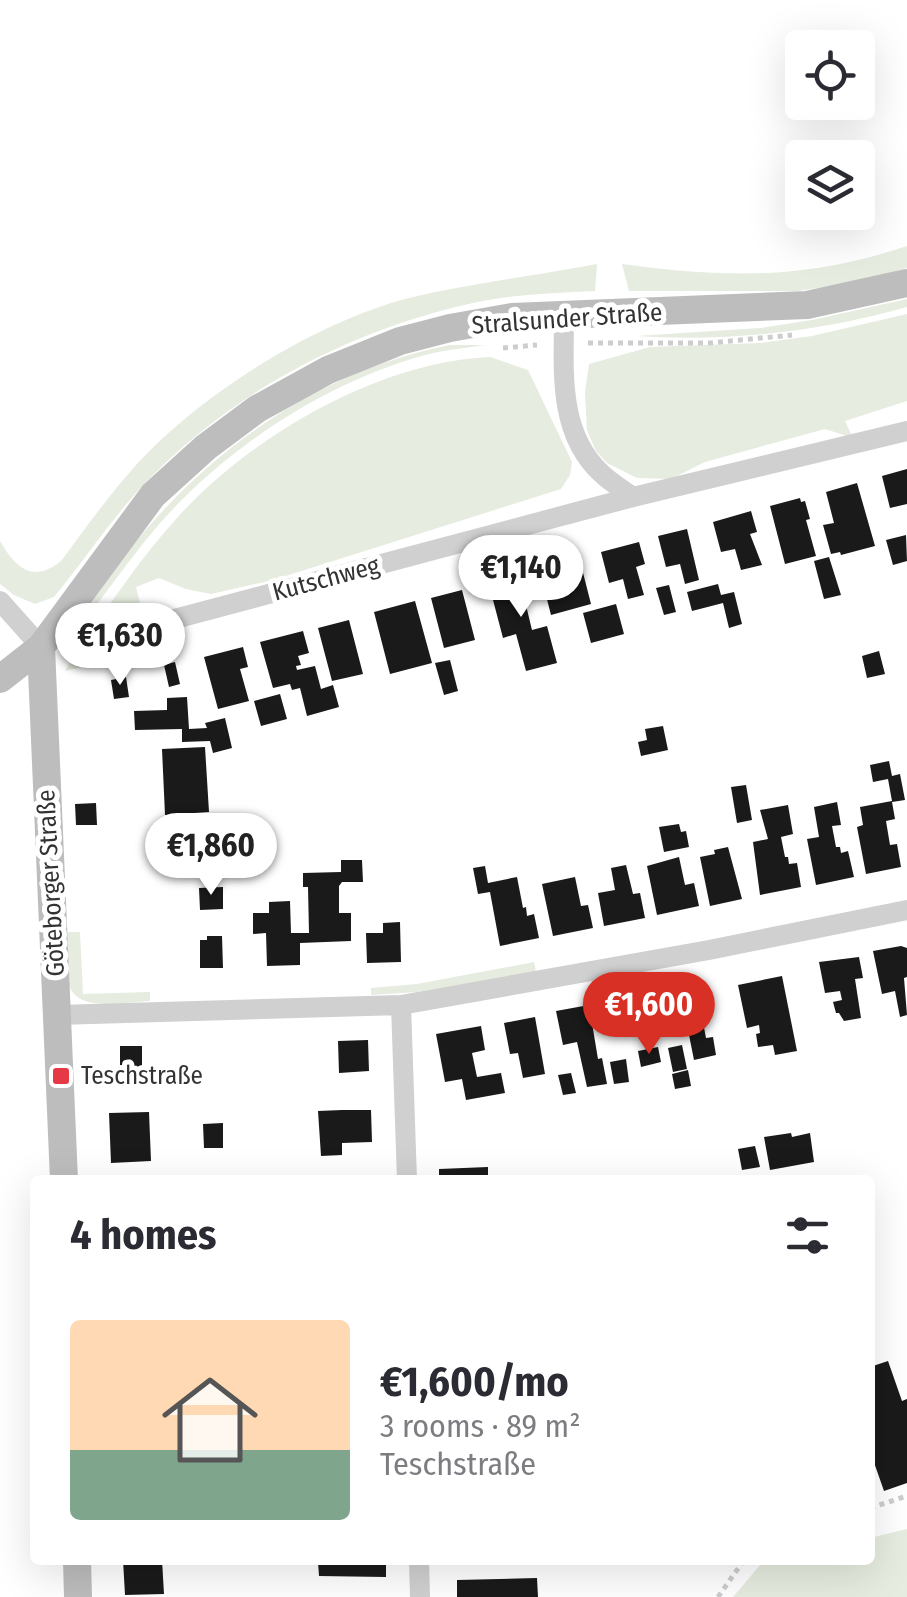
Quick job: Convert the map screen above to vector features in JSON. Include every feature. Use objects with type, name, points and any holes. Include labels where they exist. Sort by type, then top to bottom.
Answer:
[{"type":"street","name":"Stralsunder Straße","points":[[0,679],[41,647],[153,495],[257,409],[328,370],[400,341],[512,317],[564,329],[808,305],[907,282]]},
{"type":"street","points":[[564,329],[566,409],[578,442],[598,471],[632,497]]},
{"type":"street","name":"Kutschweg","points":[[167,622],[632,497],[907,431]]},
{"type":"street","points":[[0,601],[41,647]]},
{"type":"street","name":"Göteborger Straße","points":[[41,647],[64,1175]]},
{"type":"street","points":[[57,1016],[401,1006],[907,910]]},
{"type":"street","points":[[401,1006],[407,1175]]},
{"type":"street","points":[[77,1565],[78,1597]]},
{"type":"street","points":[[419,1565],[420,1597]]},
{"type":"path","points":[[499,348],[564,329],[710,343],[794,334]]},
{"type":"path","points":[[87,628],[76,644],[167,622]]},
{"type":"path","points":[[875,1506],[907,1496]]},
{"type":"path","points":[[718,1597],[740,1565]]},
{"type":"shaded area","points":[[907,246],[907,268],[857,282],[798,291],[629,291],[622,264],[696,272],[765,273],[834,265]]},
{"type":"shaded area","points":[[597,264],[595,291],[518,296],[429,314],[386,328],[302,366],[224,414],[155,473],[54,597],[35,604],[0,584],[0,541],[12,559],[26,570],[52,567],[62,560],[127,475],[164,437],[227,387],[299,342],[373,309],[409,298]]},
{"type":"shaded area","points":[[907,299],[907,307],[807,329],[704,338],[636,336],[760,328]]},
{"type":"shaded area","points":[[907,314],[907,401],[845,421],[853,438],[825,429],[705,462],[671,479],[637,478],[607,463],[596,451],[587,430],[585,392],[589,364],[650,347],[760,343],[812,336]]},
{"type":"shaded area","points":[[450,345],[485,345],[425,355],[355,380],[289,416],[227,459],[158,525],[64,646],[114,569],[182,491],[220,456],[305,398],[399,358]]},
{"type":"shaded area","points":[[490,357],[528,370],[572,462],[570,475],[561,489],[273,580],[211,594],[159,578],[136,587],[144,619],[89,634],[177,518],[241,459],[319,409],[362,388],[405,372]]},
{"type":"shaded area","points":[[147,631],[158,649],[65,671],[77,649]]},
{"type":"shaded area","points":[[67,932],[80,932],[83,994],[150,992],[150,1001],[93,1003],[75,994],[69,986]]},
{"type":"shaded area","points":[[534,962],[536,972],[417,992],[371,995],[371,988],[417,984]]},
{"type":"shaded area","points":[[907,1529],[907,1597],[733,1597],[760,1565],[875,1565],[875,1537]]},
{"type":"building","points":[[907,469],[907,504],[890,508],[882,476]]},
{"type":"building","points":[[857,483],[875,546],[831,554],[823,525],[834,523],[826,492]]},
{"type":"building","points":[[800,498],[805,501],[810,519],[806,520],[816,556],[785,564],[770,506]]},
{"type":"building","points":[[751,511],[757,532],[750,534],[762,565],[741,570],[735,549],[721,552],[713,522]]},
{"type":"building","points":[[687,529],[699,580],[685,584],[680,564],[666,567],[658,536]]},
{"type":"building","points":[[906,535],[907,561],[893,565],[886,540]]},
{"type":"building","points":[[639,542],[645,564],[636,567],[644,595],[628,599],[623,579],[609,583],[601,552]]},
{"type":"building","points":[[579,557],[591,604],[551,615],[539,568]]},
{"type":"building","points":[[829,557],[841,595],[824,599],[814,561]]},
{"type":"building","points":[[527,571],[533,594],[524,597],[532,630],[547,626],[557,663],[526,671],[516,634],[503,638],[488,581]]},
{"type":"building","points":[[718,584],[721,595],[734,592],[742,624],[729,628],[723,603],[692,611],[687,592]]},
{"type":"building","points":[[669,585],[676,612],[664,615],[656,588]]},
{"type":"building","points":[[462,590],[475,640],[444,648],[431,598]]},
{"type":"building","points":[[415,601],[432,663],[390,674],[374,612]]},
{"type":"building","points":[[616,604],[624,634],[591,643],[583,613]]},
{"type":"building","points":[[349,620],[363,674],[332,681],[318,628]]},
{"type":"building","points":[[303,631],[309,653],[298,656],[301,665],[296,666],[297,670],[315,666],[321,689],[333,685],[339,707],[307,716],[300,688],[292,690],[290,684],[273,688],[260,642]]},
{"type":"building","points":[[243,647],[248,667],[240,669],[249,701],[218,709],[204,657]]},
{"type":"building","points":[[879,651],[885,674],[867,678],[862,656]]},
{"type":"building","points":[[450,660],[458,691],[444,695],[435,663]]},
{"type":"building","points":[[175,662],[180,684],[169,687],[164,665]]},
{"type":"building","points":[[126,677],[129,697],[114,699],[111,680]]},
{"type":"building","points":[[280,694],[287,719],[261,726],[254,701]]},
{"type":"building","points":[[187,697],[189,729],[207,728],[205,723],[225,718],[232,748],[213,753],[210,741],[182,742],[182,729],[135,730],[134,711],[167,710],[167,698]]},
{"type":"building","points":[[663,726],[668,750],[641,756],[638,742],[647,740],[645,729]]},
{"type":"building","points":[[205,747],[209,812],[165,815],[162,749]]},
{"type":"building","points":[[889,761],[892,776],[900,774],[905,800],[892,802],[895,819],[886,821],[890,845],[897,844],[901,867],[866,874],[857,827],[863,825],[860,807],[892,801],[888,779],[873,782],[870,765]]},
{"type":"building","points":[[746,785],[752,820],[737,823],[731,787]]},
{"type":"building","points":[[837,802],[841,825],[832,826],[836,847],[840,847],[841,853],[848,851],[854,877],[816,885],[807,839],[819,837],[814,807]]},
{"type":"building","points":[[96,803],[97,825],[76,825],[75,804]]},
{"type":"building","points":[[788,805],[793,834],[781,837],[789,864],[797,863],[801,887],[760,895],[753,842],[768,839],[760,810]]},
{"type":"building","points":[[679,824],[681,832],[686,831],[689,847],[664,852],[659,827]]},
{"type":"building","points":[[197,830],[222,830],[223,854],[197,855]]},
{"type":"building","points":[[728,847],[742,899],[710,906],[700,857]]},
{"type":"building","points":[[679,857],[685,885],[694,883],[699,906],[657,915],[647,866]]},
{"type":"building","points":[[341,860],[362,860],[363,882],[342,882],[339,886],[339,913],[351,913],[351,941],[300,943],[300,965],[267,966],[266,933],[253,934],[253,913],[269,913],[269,902],[290,901],[291,933],[309,933],[308,887],[303,887],[303,873],[341,872]]},
{"type":"building","points":[[626,865],[633,894],[640,893],[645,918],[604,926],[598,893],[615,890],[611,868]]},
{"type":"building","points":[[485,866],[488,883],[517,877],[523,908],[526,907],[527,916],[534,914],[539,938],[500,946],[490,892],[478,894],[473,868]]},
{"type":"building","points":[[575,877],[581,906],[588,905],[593,928],[553,936],[542,884]]},
{"type":"building","points":[[223,887],[223,909],[200,910],[199,888]]},
{"type":"building","points":[[400,922],[401,962],[367,963],[366,933],[383,933],[383,923]]},
{"type":"building","points":[[207,936],[222,936],[223,968],[200,968],[200,940],[207,940]]},
{"type":"building","points":[[907,948],[907,1015],[900,1017],[895,991],[882,994],[873,951]]},
{"type":"building","points":[[859,957],[863,978],[855,979],[861,1018],[844,1021],[833,1002],[842,1000],[840,991],[825,993],[819,962]]},
{"type":"building","points":[[782,976],[797,1051],[775,1055],[773,1045],[758,1047],[759,1025],[747,1028],[738,985]]},
{"type":"building","points":[[704,984],[709,1007],[702,1008],[702,1017],[706,1038],[713,1037],[716,1055],[694,1060],[686,1020],[672,1022],[666,992]]},
{"type":"building","points":[[646,995],[652,1026],[619,1033],[613,1002]]},
{"type":"building","points":[[589,1005],[598,1059],[602,1058],[607,1084],[587,1087],[577,1042],[563,1045],[556,1011]]},
{"type":"building","points":[[535,1017],[545,1074],[523,1078],[518,1053],[510,1054],[504,1023]]},
{"type":"building","points":[[481,1026],[485,1050],[472,1053],[477,1077],[501,1073],[505,1093],[466,1100],[462,1079],[445,1082],[436,1034]]},
{"type":"building","points":[[368,1040],[369,1071],[339,1073],[338,1041]]},
{"type":"building","points":[[682,1045],[687,1069],[673,1072],[668,1048]]},
{"type":"building","points":[[120,1046],[142,1046],[142,1076],[120,1077]]},
{"type":"building","points":[[658,1047],[661,1062],[641,1067],[638,1051]]},
{"type":"building","points":[[626,1059],[629,1082],[614,1084],[610,1062]]},
{"type":"building","points":[[688,1070],[691,1086],[675,1089],[672,1074]]},
{"type":"building","points":[[571,1073],[576,1093],[563,1095],[558,1075]]},
{"type":"building","points":[[371,1110],[372,1142],[342,1143],[342,1155],[321,1156],[318,1111]]},
{"type":"building","points":[[149,1112],[151,1161],[111,1163],[109,1113]]},
{"type":"building","points":[[223,1123],[223,1148],[204,1148],[203,1124]]},
{"type":"building","points":[[791,1133],[792,1137],[810,1133],[814,1162],[770,1170],[764,1137]]},
{"type":"building","points":[[755,1146],[760,1167],[742,1170],[738,1149]]},
{"type":"building","points":[[488,1167],[488,1175],[439,1175],[439,1169]]},
{"type":"building","points":[[888,1361],[902,1401],[907,1399],[907,1483],[884,1491],[875,1465],[875,1365]]},
{"type":"building","points":[[123,1565],[162,1565],[164,1594],[125,1595]]},
{"type":"building","points":[[318,1565],[386,1565],[386,1577],[319,1576]]},
{"type":"building","points":[[537,1578],[538,1597],[457,1597],[457,1580]]},
{"type":"place","name":"Teschstraße","points":[[61,1076]]}]
